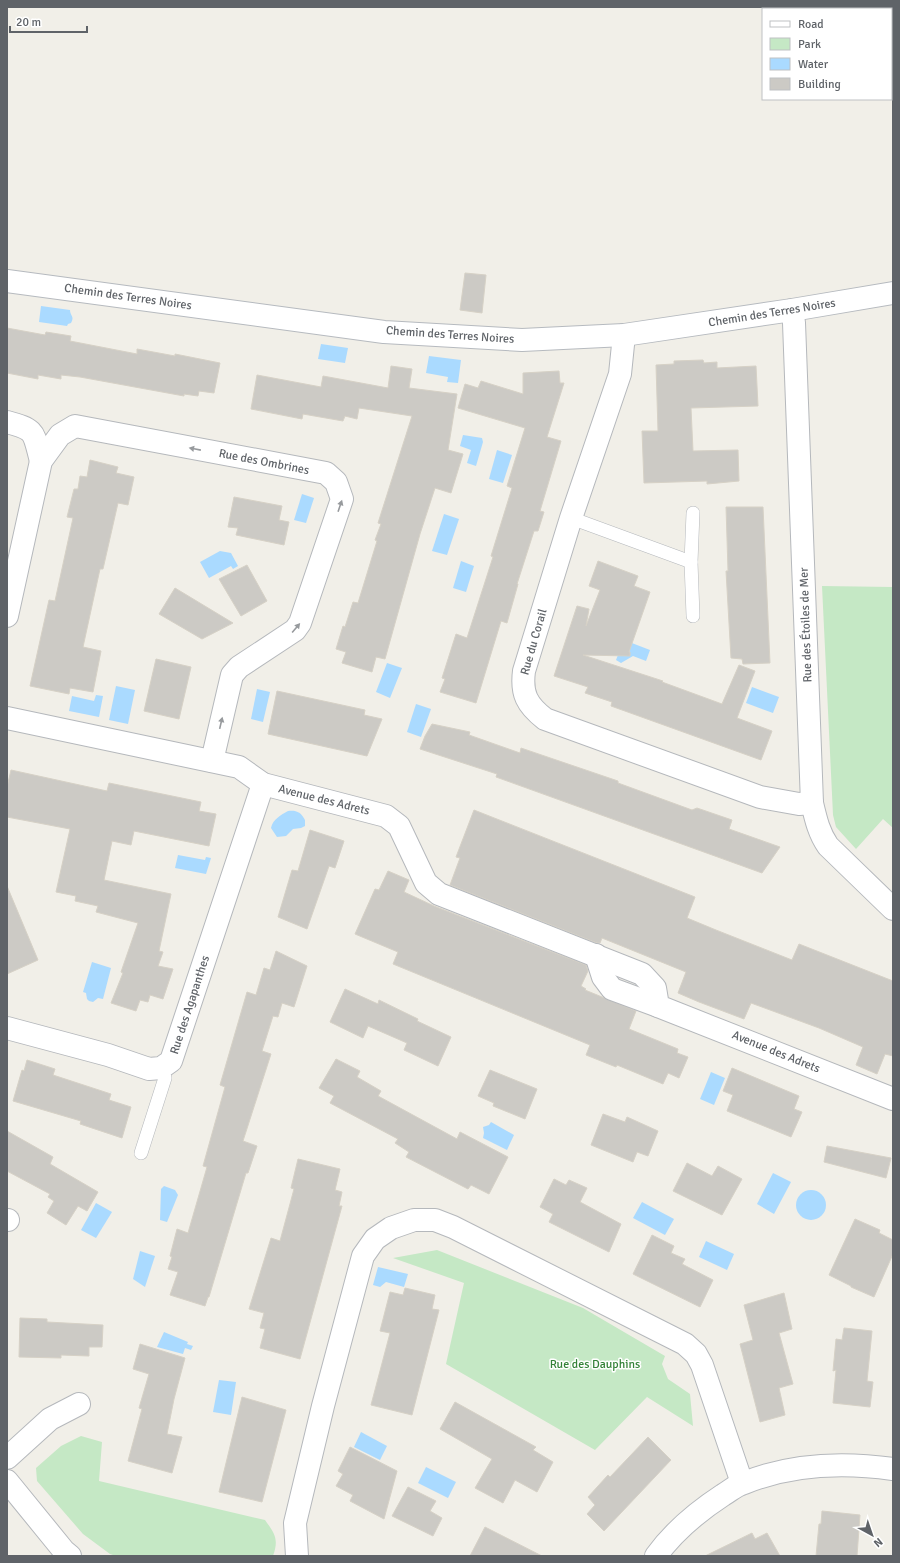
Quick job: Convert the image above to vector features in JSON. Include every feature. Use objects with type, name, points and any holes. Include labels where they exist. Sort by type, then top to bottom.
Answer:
[{"type":"street","name":"Chemin des Terres Noires","points":[[7,281],[384,332],[522,340],[624,335],[792,310],[893,293]]},
{"type":"street","name":"Rue des Étoiles de Mer","points":[[792,310],[794,323],[812,804],[818,827],[828,846],[893,909]]},
{"type":"street","name":"Rue du Corail","points":[[624,335],[620,374],[571,518],[524,671],[522,683],[526,700],[535,712],[545,719],[760,797],[799,804],[812,804]]},
{"type":"street","points":[[7,422],[26,427],[34,434],[42,461]]},
{"type":"street","name":"Rue des Ombrines","points":[[7,616],[42,461],[60,436],[75,426],[326,473],[336,482],[342,499],[300,623],[295,630],[239,667],[232,675],[212,762]]},
{"type":"street","name":"Avenue des Adrets","points":[[7,718],[239,767],[263,784],[386,816],[399,826],[426,883],[439,894],[642,974],[654,988],[658,1006],[893,1099]]},
{"type":"street","name":"Rue des Agapanthes","points":[[7,1028],[108,1055],[149,1069],[161,1068],[171,1062],[263,784]]},
{"type":"street","points":[[297,1556],[294,1522],[363,1256],[375,1239],[392,1228],[414,1220],[435,1220],[453,1227],[685,1344],[696,1354],[702,1365],[742,1483]]},
{"type":"street","points":[[7,1458],[50,1419],[78,1404]]},
{"type":"street","points":[[656,1556],[668,1540],[701,1510],[742,1483],[779,1471],[826,1465],[870,1466],[893,1469]]},
{"type":"street","points":[[7,1481],[64,1551],[70,1556]]},
{"type":"lane","points":[[693,513],[691,562],[693,616]]},
{"type":"lane","points":[[571,518],[691,562]]},
{"type":"lane","points":[[141,1153],[165,1078],[161,1068]]},
{"type":"green space","points":[[822,586],[893,587],[893,828],[883,819],[856,849],[836,827],[833,815]]},
{"type":"green space","name":"Rue des Dauphins","points":[[437,1250],[583,1308],[665,1356],[662,1364],[668,1379],[690,1394],[693,1426],[647,1397],[595,1450],[446,1364],[464,1283],[393,1258]]},
{"type":"green space","points":[[81,1436],[102,1442],[99,1481],[265,1520],[276,1541],[273,1556],[116,1556],[110,1554],[83,1534],[37,1481],[36,1468],[61,1446]]},
{"type":"water","points":[[41,306],[70,310],[72,317],[71,323],[67,326],[39,322]]},
{"type":"water","points":[[321,344],[348,348],[345,363],[318,359]]},
{"type":"water","points":[[429,356],[461,360],[458,383],[447,382],[448,377],[426,373]]},
{"type":"water","points":[[463,435],[482,438],[483,442],[476,466],[467,463],[471,450],[460,446]]},
{"type":"water","points":[[497,450],[512,455],[503,483],[489,479]]},
{"type":"water","points":[[302,494],[314,498],[306,523],[294,520]]},
{"type":"water","points":[[444,514],[459,519],[447,555],[432,551]]},
{"type":"water","points":[[220,551],[231,553],[238,566],[233,569],[231,566],[209,578],[200,562]]},
{"type":"water","points":[[461,561],[474,566],[466,592],[453,588]]},
{"type":"water","points":[[624,640],[650,650],[646,661],[633,656],[621,663],[616,660]]},
{"type":"water","points":[[387,663],[402,668],[390,698],[376,692]]},
{"type":"water","points":[[116,686],[135,690],[128,724],[109,720]]},
{"type":"water","points":[[752,687],[779,697],[773,713],[746,703]]},
{"type":"water","points":[[257,689],[270,692],[263,722],[251,719]]},
{"type":"water","points":[[96,695],[103,696],[99,717],[69,711],[72,696],[94,701]]},
{"type":"water","points":[[416,704],[431,709],[421,737],[407,732]]},
{"type":"water","points":[[288,811],[296,811],[300,813],[305,820],[305,826],[293,829],[286,836],[277,837],[271,828],[272,825],[278,818]]},
{"type":"water","points":[[178,855],[205,860],[206,857],[211,858],[206,874],[175,868]]},
{"type":"water","points":[[92,962],[111,968],[103,999],[98,998],[93,1002],[87,999],[86,993],[83,992]]},
{"type":"water","points":[[711,1072],[725,1078],[714,1105],[700,1099]]},
{"type":"water","points":[[491,1122],[514,1135],[507,1150],[483,1138],[483,1127],[489,1125]]},
{"type":"water","points":[[773,1173],[791,1182],[774,1214],[757,1204]]},
{"type":"water","points":[[164,1186],[175,1190],[178,1195],[167,1222],[160,1220],[161,1189]]},
{"type":"water","points":[[811,1190],[822,1194],[826,1205],[822,1216],[811,1220],[800,1216],[796,1205],[800,1194]]},
{"type":"water","points":[[642,1202],[674,1219],[665,1235],[633,1218]]},
{"type":"water","points":[[96,1203],[112,1212],[96,1238],[81,1230]]},
{"type":"water","points":[[706,1241],[734,1254],[727,1270],[699,1257]]},
{"type":"water","points":[[140,1251],[155,1256],[145,1287],[133,1279]]},
{"type":"water","points":[[378,1267],[408,1274],[404,1287],[386,1282],[380,1287],[373,1285]]},
{"type":"water","points":[[164,1332],[188,1342],[187,1344],[193,1346],[191,1350],[185,1348],[183,1354],[157,1347]]},
{"type":"water","points":[[219,1380],[236,1382],[231,1415],[213,1412]]},
{"type":"water","points":[[361,1432],[387,1446],[380,1460],[354,1447]]},
{"type":"water","points":[[426,1467],[456,1482],[448,1498],[418,1483]]},
{"type":"building","points":[[465,273],[486,275],[482,313],[460,310]]},
{"type":"building","points":[[7,328],[45,335],[46,332],[71,336],[70,341],[137,354],[137,349],[175,356],[175,354],[220,363],[214,393],[199,391],[198,396],[184,394],[184,396],[80,377],[61,375],[61,379],[38,375],[38,379],[7,373]]},
{"type":"building","points":[[703,360],[704,363],[717,362],[717,368],[756,366],[758,406],[691,408],[693,451],[738,450],[739,481],[707,484],[707,481],[644,483],[642,431],[658,431],[656,365],[674,364],[674,361]]},
{"type":"building","points":[[391,366],[412,369],[409,388],[457,394],[448,450],[463,454],[451,493],[435,488],[420,534],[385,659],[376,657],[372,672],[342,663],[346,652],[336,649],[343,626],[345,627],[353,602],[358,603],[377,541],[375,540],[381,524],[378,523],[412,416],[359,408],[357,419],[345,416],[343,421],[303,414],[302,419],[251,409],[257,375],[321,387],[323,376],[388,388]]},
{"type":"building","points":[[559,371],[560,383],[564,383],[547,437],[561,441],[540,511],[544,512],[538,531],[534,531],[517,584],[507,623],[501,621],[476,703],[440,692],[445,679],[442,678],[456,634],[467,638],[493,557],[491,556],[512,488],[507,486],[525,428],[458,408],[465,384],[478,388],[481,381],[523,394],[523,373]]},
{"type":"building","points":[[90,460],[118,467],[116,473],[134,477],[128,505],[118,503],[103,569],[100,569],[83,647],[101,651],[93,692],[70,688],[69,694],[30,686],[49,600],[55,601],[73,518],[67,517],[74,489],[78,489],[80,476],[87,477]]},
{"type":"building","points":[[234,497],[282,506],[279,520],[289,522],[284,545],[236,535],[238,528],[228,527]]},
{"type":"building","points":[[726,507],[763,507],[770,663],[743,664],[742,659],[731,658],[726,571],[728,571]]},
{"type":"building","points":[[598,561],[638,576],[634,586],[650,592],[629,652],[630,656],[583,655],[663,681],[662,682],[722,704],[739,665],[755,671],[737,718],[772,731],[761,760],[611,706],[612,702],[585,693],[588,687],[554,676],[577,606],[589,609],[586,626],[600,590],[589,586]]},
{"type":"building","points":[[247,565],[267,601],[241,616],[219,579]]},
{"type":"building","points":[[175,588],[233,623],[202,639],[159,614]]},
{"type":"building","points":[[156,659],[191,667],[179,719],[144,711]]},
{"type":"building","points":[[277,691],[365,710],[364,715],[382,719],[367,756],[268,734]]},
{"type":"building","points":[[432,724],[470,732],[469,735],[520,753],[521,748],[618,781],[618,783],[692,810],[697,808],[732,820],[729,829],[780,847],[762,873],[496,777],[497,774],[420,749]]},
{"type":"building","points":[[11,770],[107,791],[109,783],[201,802],[199,811],[216,814],[209,846],[134,831],[131,845],[112,841],[104,880],[171,894],[159,951],[163,952],[158,966],[173,969],[163,999],[150,995],[148,1002],[140,1000],[136,1011],[111,1003],[123,973],[121,972],[138,923],[96,912],[98,906],[75,901],[76,896],[56,892],[70,829],[7,817],[7,787]]},
{"type":"building","points":[[474,810],[695,897],[687,918],[716,930],[792,960],[799,944],[893,981],[893,1056],[885,1054],[877,1074],[856,1065],[863,1047],[819,1028],[751,1003],[744,1019],[699,1002],[678,993],[686,972],[602,938],[600,943],[597,943],[450,885],[460,858],[456,857]]},
{"type":"building","points":[[310,830],[344,841],[335,868],[329,866],[307,929],[278,917],[292,870],[298,871]]},
{"type":"building","points":[[388,871],[409,880],[404,892],[434,906],[586,965],[588,971],[581,986],[586,989],[585,990],[636,1011],[629,1029],[678,1049],[677,1053],[688,1057],[679,1078],[668,1073],[663,1084],[617,1065],[616,1067],[586,1055],[590,1045],[393,964],[398,952],[355,934],[375,889],[379,890]]},
{"type":"building","points":[[7,886],[38,960],[7,974]]},
{"type":"building","points":[[276,951],[307,966],[294,1007],[282,1003],[278,1017],[273,1016],[262,1051],[271,1054],[243,1141],[257,1146],[248,1173],[246,1173],[205,1306],[170,1295],[178,1272],[168,1269],[172,1257],[170,1256],[177,1229],[188,1233],[207,1167],[203,1166],[225,1087],[220,1085],[247,992],[256,995],[264,968],[270,970]]},
{"type":"building","points":[[345,989],[378,1004],[379,1000],[418,1019],[417,1021],[451,1037],[438,1066],[404,1050],[407,1043],[368,1026],[363,1038],[330,1022]]},
{"type":"building","points":[[336,1059],[360,1071],[357,1077],[381,1091],[378,1096],[457,1139],[460,1132],[508,1157],[489,1194],[471,1185],[468,1189],[406,1157],[409,1152],[395,1143],[398,1139],[330,1103],[334,1096],[319,1088]]},
{"type":"building","points":[[27,1060],[55,1069],[53,1075],[111,1094],[109,1100],[131,1107],[122,1138],[80,1124],[81,1121],[13,1101],[22,1070],[24,1071]]},
{"type":"building","points":[[732,1068],[799,1096],[794,1109],[802,1112],[791,1137],[727,1111],[733,1095],[723,1091]]},
{"type":"building","points":[[490,1070],[537,1089],[525,1119],[493,1106],[494,1103],[478,1096]]},
{"type":"building","points":[[603,1114],[625,1122],[627,1117],[658,1131],[648,1156],[637,1152],[633,1162],[591,1145]]},
{"type":"building","points":[[7,1131],[53,1157],[50,1164],[98,1192],[87,1211],[78,1206],[66,1225],[47,1213],[54,1201],[48,1197],[50,1194],[7,1171]]},
{"type":"building","points":[[827,1146],[891,1158],[886,1178],[824,1162]]},
{"type":"building","points":[[298,1159],[340,1169],[335,1190],[342,1192],[339,1206],[342,1206],[300,1359],[260,1348],[265,1329],[260,1328],[264,1313],[249,1309],[271,1238],[280,1241],[294,1189],[291,1188]]},
{"type":"building","points":[[687,1163],[712,1176],[718,1166],[742,1179],[722,1215],[673,1191]]},
{"type":"building","points":[[554,1179],[566,1185],[569,1180],[587,1188],[580,1202],[621,1224],[609,1252],[549,1222],[553,1214],[540,1207]]},
{"type":"building","points":[[855,1219],[880,1230],[879,1233],[893,1240],[893,1254],[874,1297],[829,1275]]},
{"type":"building","points":[[652,1235],[674,1246],[671,1253],[685,1259],[682,1264],[713,1280],[700,1307],[633,1274]]},
{"type":"building","points":[[405,1288],[435,1295],[432,1309],[439,1310],[412,1415],[371,1405],[390,1333],[380,1331],[390,1292],[403,1295]]},
{"type":"building","points":[[784,1293],[792,1329],[779,1333],[793,1384],[779,1388],[785,1415],[760,1422],[740,1344],[753,1340],[744,1305]]},
{"type":"building","points":[[20,1318],[47,1319],[47,1322],[103,1325],[102,1347],[89,1347],[89,1356],[61,1355],[61,1358],[19,1357]]},
{"type":"building","points":[[844,1328],[872,1331],[867,1381],[873,1382],[870,1407],[833,1403],[836,1370],[833,1371],[836,1339],[842,1340]]},
{"type":"building","points":[[140,1344],[185,1358],[174,1399],[167,1434],[182,1437],[172,1473],[128,1461],[142,1409],[139,1408],[149,1374],[133,1369]]},
{"type":"building","points":[[242,1397],[286,1410],[262,1502],[219,1492]]},
{"type":"building","points":[[455,1402],[536,1447],[533,1450],[553,1462],[537,1492],[515,1480],[503,1503],[475,1488],[492,1459],[440,1429]]},
{"type":"building","points":[[648,1437],[671,1460],[604,1531],[587,1514],[595,1505],[588,1497],[608,1475],[610,1477]]},
{"type":"building","points":[[350,1447],[397,1471],[384,1519],[350,1501],[353,1495],[336,1486],[343,1474],[338,1471]]},
{"type":"building","points":[[408,1487],[436,1501],[430,1511],[442,1518],[433,1536],[392,1516]]},
{"type":"building","points":[[822,1511],[860,1515],[857,1556],[816,1556],[819,1524],[821,1524]]},
{"type":"building","points":[[485,1527],[542,1556],[470,1556]]},
{"type":"building","points":[[752,1533],[755,1539],[767,1533],[780,1556],[705,1556]]}]
